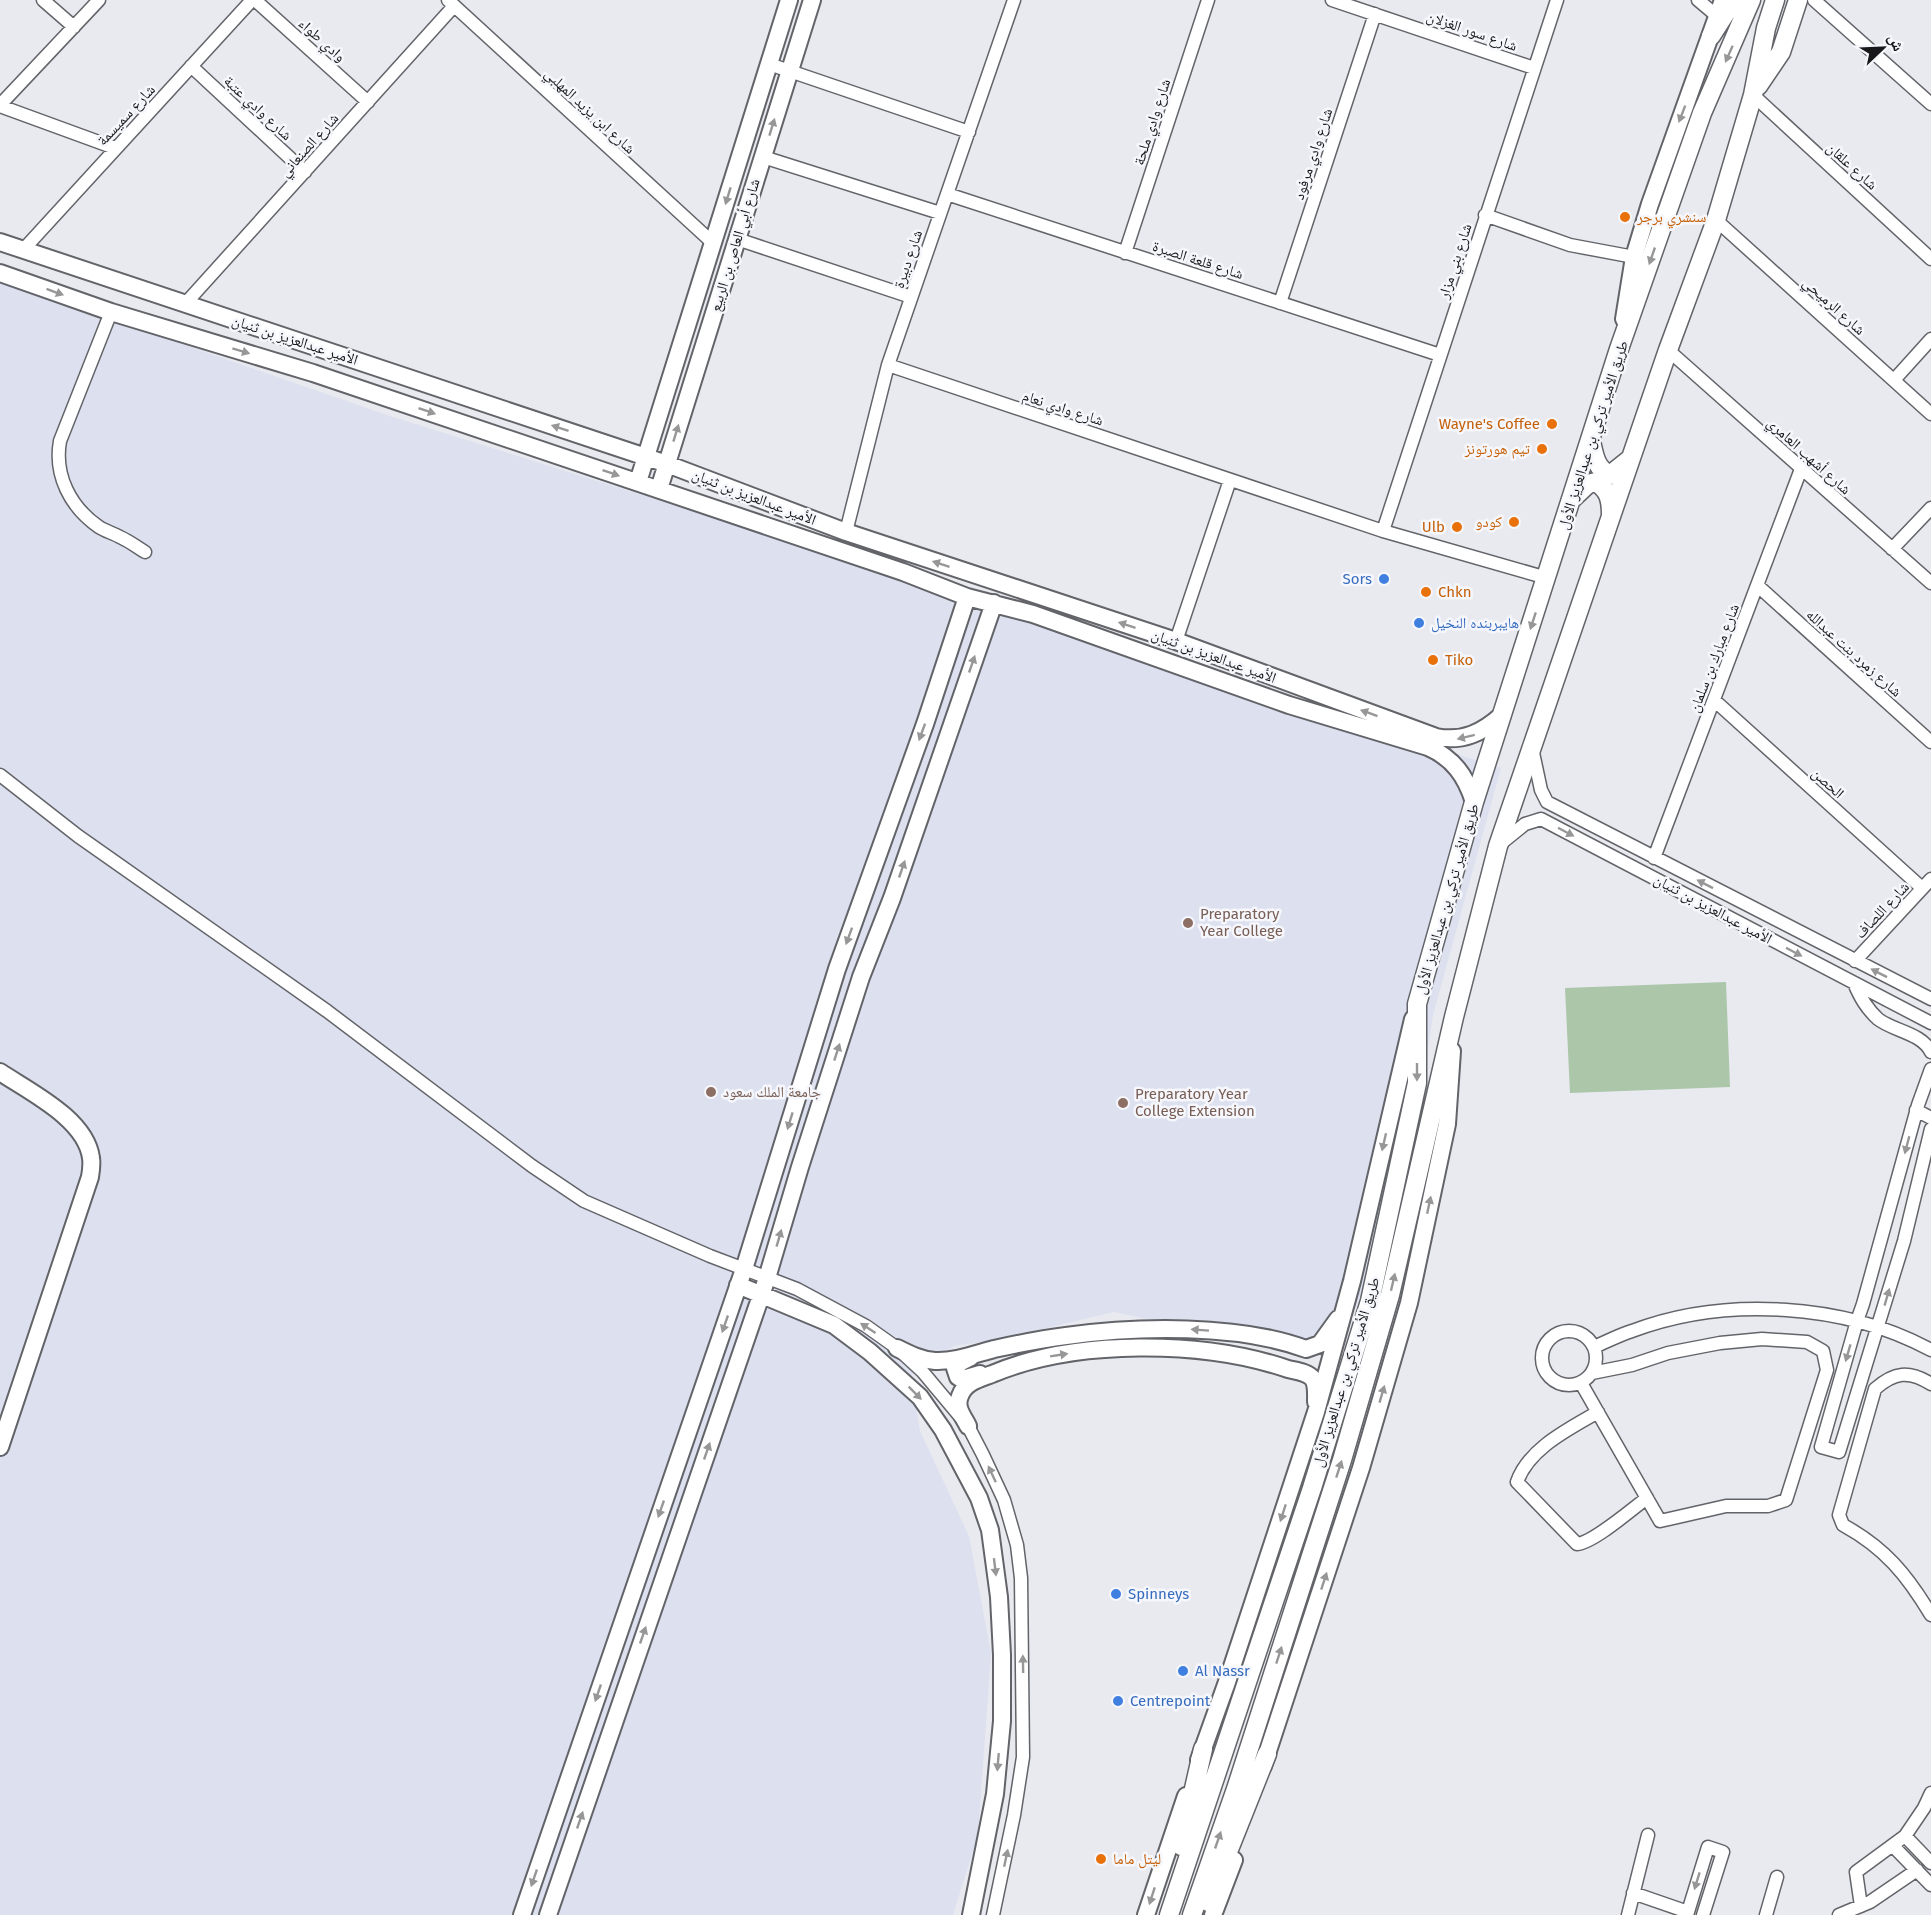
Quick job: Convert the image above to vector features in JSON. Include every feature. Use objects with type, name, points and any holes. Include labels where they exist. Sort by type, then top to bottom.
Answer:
[{"type":"main road","points":[[1711,36],[1734,0]]},
{"type":"main road","name":"طريق الأمير تركي بن عبدالعزيز الأول","points":[[1169,1915],[1312,1488],[1370,1301],[1417,1083],[1417,1004],[1474,802],[1619,349],[1702,113],[1751,0]]},
{"type":"main road","name":"طريق الأمير تركي بن عبدالعزيز الأول","points":[[1192,1915],[1342,1460],[1390,1295],[1454,1017],[1498,846],[1668,350],[1716,220],[1753,95],[1766,28],[1775,0]]},
{"type":"main road","points":[[1753,95],[1781,52],[1798,0]]},
{"type":"main road","points":[[1590,441],[1598,465],[1603,472],[1610,475],[1631,458]]},
{"type":"main road","points":[[1573,498],[1588,484],[1596,482],[1608,492],[1611,501],[1611,516]]},
{"type":"main road","points":[[1162,1915],[1189,1814],[1203,1749]]},
{"type":"main road","points":[[1203,1915],[1267,1754]]},
{"type":"street","points":[[43,0],[74,27]]},
{"type":"street","points":[[99,0],[0,106],[115,148]]},
{"type":"street","name":"شارع سميسمة","points":[[22,250],[253,0]]},
{"type":"street","name":"وادي طواء","points":[[253,0],[368,102]]},
{"type":"street","name":"شارع أبي العاص بن الربيع","points":[[638,482],[789,0]]},
{"type":"street","name":"شارع أبي العاص بن الربيع","points":[[659,489],[812,0]]},
{"type":"street","name":"شارع دبيرة","points":[[846,532],[888,365],[1014,0]]},
{"type":"street","name":"شارع وادي ملحة","points":[[1125,253],[1208,0]]},
{"type":"street","name":"شارع سور الغزلان","points":[[1332,0],[1534,68]]},
{"type":"street","name":"شارع بني مزار","points":[[1383,531],[1557,0]]},
{"type":"street","points":[[1619,349],[1634,257],[1671,143],[1720,8],[1698,0]]},
{"type":"street","points":[[1814,0],[1931,105]]},
{"type":"street","name":"شارع الصنعاني","points":[[185,304],[368,102],[451,3]]},
{"type":"street","name":"شارع ابن يزيد المهلبي","points":[[451,3],[713,243]]},
{"type":"street","name":"شارع وادي مرفود","points":[[1281,303],[1375,14]]},
{"type":"street","points":[[769,64],[969,132]]},
{"type":"street","name":"شارع وادي عتبة","points":[[191,66],[305,172]]},
{"type":"street","name":"شارع علقان","points":[[1753,95],[1931,259]]},
{"type":"street","points":[[762,157],[940,213]]},
{"type":"street","name":"شارع قلعة الصبرة","points":[[947,194],[1440,355]]},
{"type":"street","points":[[1485,215],[1570,245],[1634,257]]},
{"type":"street","name":"شارع الرميحي","points":[[1716,220],[1931,414]]},
{"type":"street","points":[[737,239],[911,297]]},
{"type":"street","name":"الأمير عبدالعزيز بن ثنيان","points":[[0,242],[667,464],[846,532],[1176,642],[1436,737],[1460,739],[1471,736],[1482,731],[1502,715]]},
{"type":"street","name":"الأمير عبدالعزيز بن ثنيان","points":[[0,273],[111,312],[313,373],[903,572],[967,597],[1033,614],[1289,705],[1428,747],[1443,754],[1459,770],[1471,791],[1474,802]]},
{"type":"street","points":[[111,312],[60,441],[57,456],[64,486],[79,509],[100,527],[145,552]]},
{"type":"street","points":[[1894,380],[1931,339]]},
{"type":"street","name":"شارع أشهب العامري","points":[[1668,350],[1931,583]]},
{"type":"street","name":"شارع وادي نعام","points":[[888,365],[1383,531],[1547,578]]},
{"type":"street","name":"شارع مبارك بن سلمان","points":[[1654,858],[1801,469]]},
{"type":"street","points":[[1176,642],[1230,480]]},
{"type":"street","points":[[1892,549],[1931,507]]},
{"type":"street","name":"شارع زمرد بنت عبدالله","points":[[1758,586],[1931,742]]},
{"type":"street","points":[[522,1915],[741,1277],[837,969],[967,597]]},
{"type":"street","points":[[548,1915],[762,1294],[861,977],[892,898],[994,603]]},
{"type":"street","points":[[940,677],[964,687]]},
{"type":"street","name":"الحصن","points":[[1714,700],[1927,884]]},
{"type":"street","points":[[1498,846],[1525,824],[1540,819],[1547,802],[1541,789],[1532,745]]},
{"type":"street","points":[[0,776],[78,836],[327,1011],[532,1166],[584,1201],[657,1234],[741,1277],[762,1294],[834,1325],[870,1352],[920,1396],[961,1460],[979,1498],[990,1530],[999,1597],[1002,1722],[995,1794],[986,1847],[970,1915]]},
{"type":"street","name":"الأمير عبدالعزيز بن ثنيان","points":[[1547,802],[1931,999]]},
{"type":"street","name":"الأمير عبدالعزيز بن ثنيان","points":[[1540,819],[1931,1023]]},
{"type":"street","name":"شارع اللصاف","points":[[1855,961],[1927,884]]},
{"type":"street","points":[[837,969],[861,977]]},
{"type":"street","points":[[1854,983],[1862,1001],[1880,1020],[1915,1038],[1929,1047],[1931,1052]]},
{"type":"street","points":[[1146,1915],[1316,1412],[1344,1311],[1417,1004]]},
{"type":"street","points":[[1213,1915],[1233,1862],[1361,1468],[1408,1303],[1447,1124],[1454,1017]]},
{"type":"street","points":[[1931,1069],[1916,1110],[1821,1447],[1839,1452],[1904,1241],[1931,1129]]},
{"type":"street","points":[[0,1072],[46,1102],[77,1128],[85,1140],[91,1158],[90,1177],[0,1448]]},
{"type":"street","points":[[1916,1110],[1931,1118]]},
{"type":"street","points":[[741,1277],[767,1278],[797,1289],[866,1326],[897,1348],[922,1371],[968,1426]]},
{"type":"street","points":[[1594,1347],[1633,1330],[1699,1314],[1725,1311],[1790,1310],[1857,1321],[1913,1340],[1931,1350]]},
{"type":"street","points":[[897,1348],[914,1357],[937,1361],[1064,1336],[1109,1330],[1192,1330],[1288,1342],[1306,1349],[1320,1344],[1344,1311]]},
{"type":"street","points":[[1573,1332],[1581,1334],[1594,1347],[1596,1364],[1592,1372],[1581,1383],[1562,1384],[1554,1380],[1544,1366],[1544,1348],[1556,1335],[1573,1332]]},
{"type":"street","points":[[995,1349],[961,1362],[955,1368],[958,1377],[963,1378],[1090,1350],[1150,1349],[1216,1353],[1264,1361],[1288,1362],[1292,1360],[1289,1351],[1229,1333]]},
{"type":"street","points":[[1581,1383],[1660,1521],[1726,1506],[1768,1506],[1786,1500],[1827,1370],[1822,1351],[1807,1342],[1762,1339],[1720,1342],[1668,1353],[1632,1365],[1592,1372]]},
{"type":"street","points":[[1264,1361],[1307,1374],[1313,1379],[1316,1412]]},
{"type":"street","points":[[993,1915],[1014,1815],[1023,1757],[1024,1677],[1021,1578],[1017,1545],[1004,1500],[959,1409],[959,1398],[966,1385],[1019,1364]]},
{"type":"street","points":[[1931,1384],[1921,1378],[1901,1374],[1888,1378],[1875,1389],[1839,1515],[1843,1525],[1861,1535],[1898,1565],[1931,1615]]},
{"type":"street","points":[[1598,1412],[1567,1430],[1538,1451],[1521,1472],[1518,1482],[1577,1544],[1594,1537],[1647,1498]]},
{"type":"street","points":[[1861,1906],[1856,1872],[1905,1836],[1931,1793]]},
{"type":"street","points":[[1628,1915],[1648,1835]]},
{"type":"street","points":[[1905,1836],[1931,1863]]},
{"type":"street","points":[[1893,1846],[1931,1885]]},
{"type":"street","points":[[1633,1893],[1687,1913],[1708,1847],[1724,1852],[1705,1915]]},
{"type":"street","points":[[1839,1915],[1870,1902],[1917,1870]]},
{"type":"street","points":[[1766,1915],[1778,1877]]},
{"type":"shaded area","name":"جامعة الملك سعود","points":[[0,281],[390,416],[853,561],[1173,667],[1501,768],[1433,1015],[1410,1169],[1336,1359],[1114,1312],[996,1340],[954,1346],[911,1376],[920,1431],[969,1536],[991,1653],[978,1835],[953,1915],[0,1915]]},
{"type":"green space","points":[[1726,982],[1730,1087],[1570,1093],[1565,988]]},
{"type":"place","name":"سنشري برجر","points":[[1625,217]]},
{"type":"place","name":"Wayne's Coffee","points":[[1552,424]]},
{"type":"place","name":"تيم هورتونز","points":[[1542,449]]},
{"type":"place","name":"كودو","points":[[1514,522]]},
{"type":"place","name":"Ulb","points":[[1457,527]]},
{"type":"place","name":"Sors","points":[[1384,579]]},
{"type":"place","name":"Chkn","points":[[1426,592]]},
{"type":"place","name":"هايبربنده النخيل","points":[[1419,623]]},
{"type":"place","name":"Tiko","points":[[1433,660]]},
{"type":"place","name":"Preparatory Year College","points":[[1188,923]]},
{"type":"place","name":"جامعة الملك سعود","points":[[711,1092]]},
{"type":"place","name":"Preparatory Year College Extension","points":[[1123,1103]]},
{"type":"place","name":"Spinneys","points":[[1116,1594]]},
{"type":"place","name":"Al Nassr","points":[[1183,1671]]},
{"type":"place","name":"Centrepoint","points":[[1118,1701]]},
{"type":"place","name":"ليتل ماما","points":[[1101,1859]]}]
